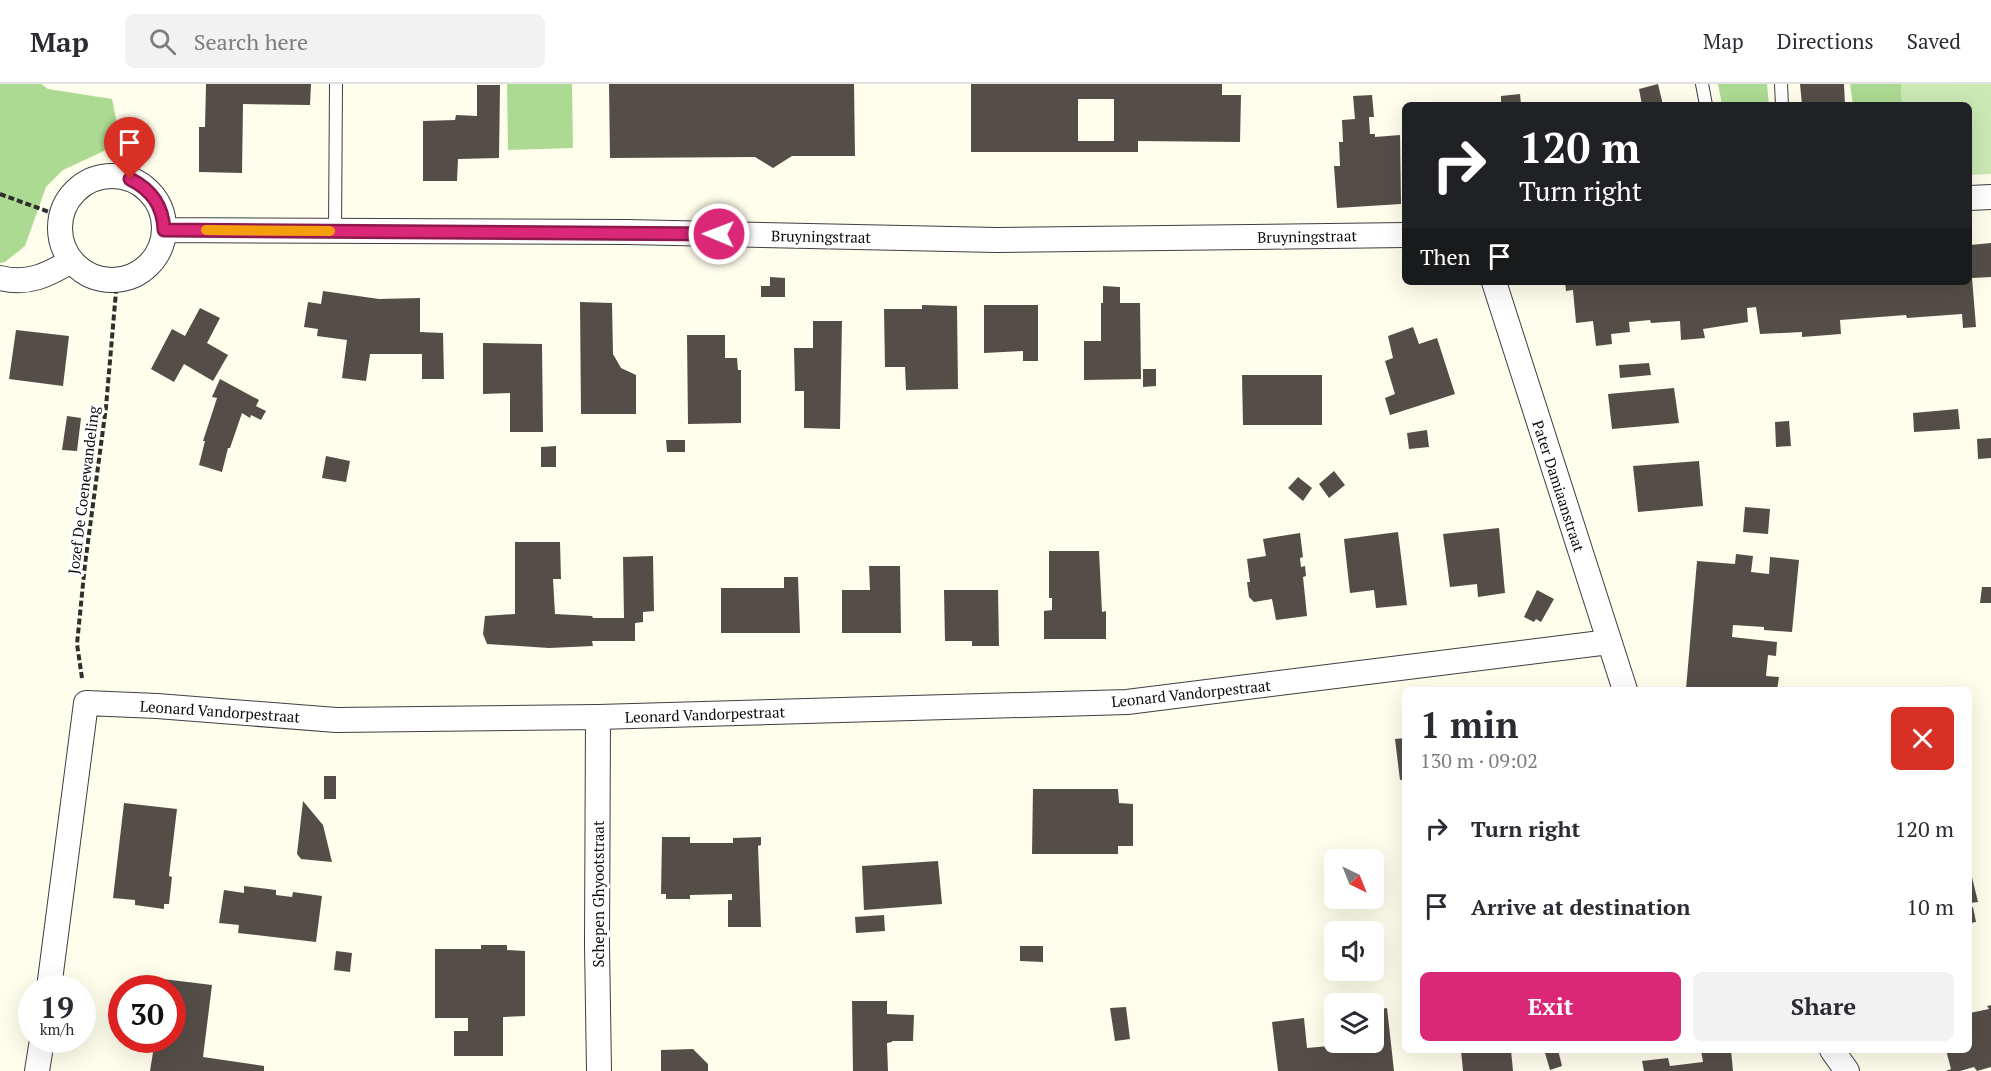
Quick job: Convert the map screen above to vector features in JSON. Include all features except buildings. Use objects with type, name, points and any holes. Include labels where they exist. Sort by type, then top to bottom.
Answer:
[{"type":"street","points":[[103,176],[118,176],[141,184],[152,194],[164,217],[164,230],[158,252],[149,264],[133,276],[117,280],[100,279],[82,271],[71,261],[64,250],[60,216],[65,203],[73,193],[91,180],[103,176]]},
{"type":"street","points":[[1972,198],[1991,197]]},
{"type":"street","name":"Bruyningstraat","points":[[164,230],[627,232],[997,240],[1402,235]]},
{"type":"street","points":[[0,278],[10,281],[32,280],[46,276],[71,261]]},
{"type":"street","name":"Pater Damiaanstraat","points":[[1495,285],[1624,687]]},
{"type":"street","name":"Leonard Vandorpestraat","points":[[86,704],[157,706],[336,720],[598,717],[1127,702],[1609,642]]},
{"type":"street","points":[[51,975],[86,704]]},
{"type":"street","name":"Schepen Ghyootstraat","points":[[598,717],[599,1071]]},
{"type":"street","points":[[37,1071],[40,1053]]},
{"type":"street","points":[[1834,1053],[1847,1071]]},
{"type":"lane","points":[[335,231],[336,84]]},
{"type":"lane","points":[[1702,84],[1705,102]]},
{"type":"lane","points":[[1781,84],[1782,102]]},
{"type":"path","points":[[0,194],[60,216]]},
{"type":"path","name":"Jozef De Coenewandeling","points":[[86,704],[77,644],[106,407],[117,280]]},
{"type":"green space","points":[[0,84],[41,84],[48,89],[112,99],[121,143],[63,170],[46,187],[25,246],[5,262],[0,263]]},
{"type":"green space","points":[[507,84],[572,84],[573,148],[508,150]]},
{"type":"green space","points":[[1718,84],[1767,84],[1769,102],[1721,102]]},
{"type":"green space","points":[[1850,84],[1901,84],[1902,102],[1853,102]]},
{"type":"green space","points":[[1901,84],[1991,84],[1991,174],[1972,175],[1972,102],[1902,102]]},
{"type":"slow traffic","points":[[206,230],[330,231]]},
{"type":"route","points":[[130,179],[141,184],[158,202],[164,217],[164,230],[719,234]]}]
